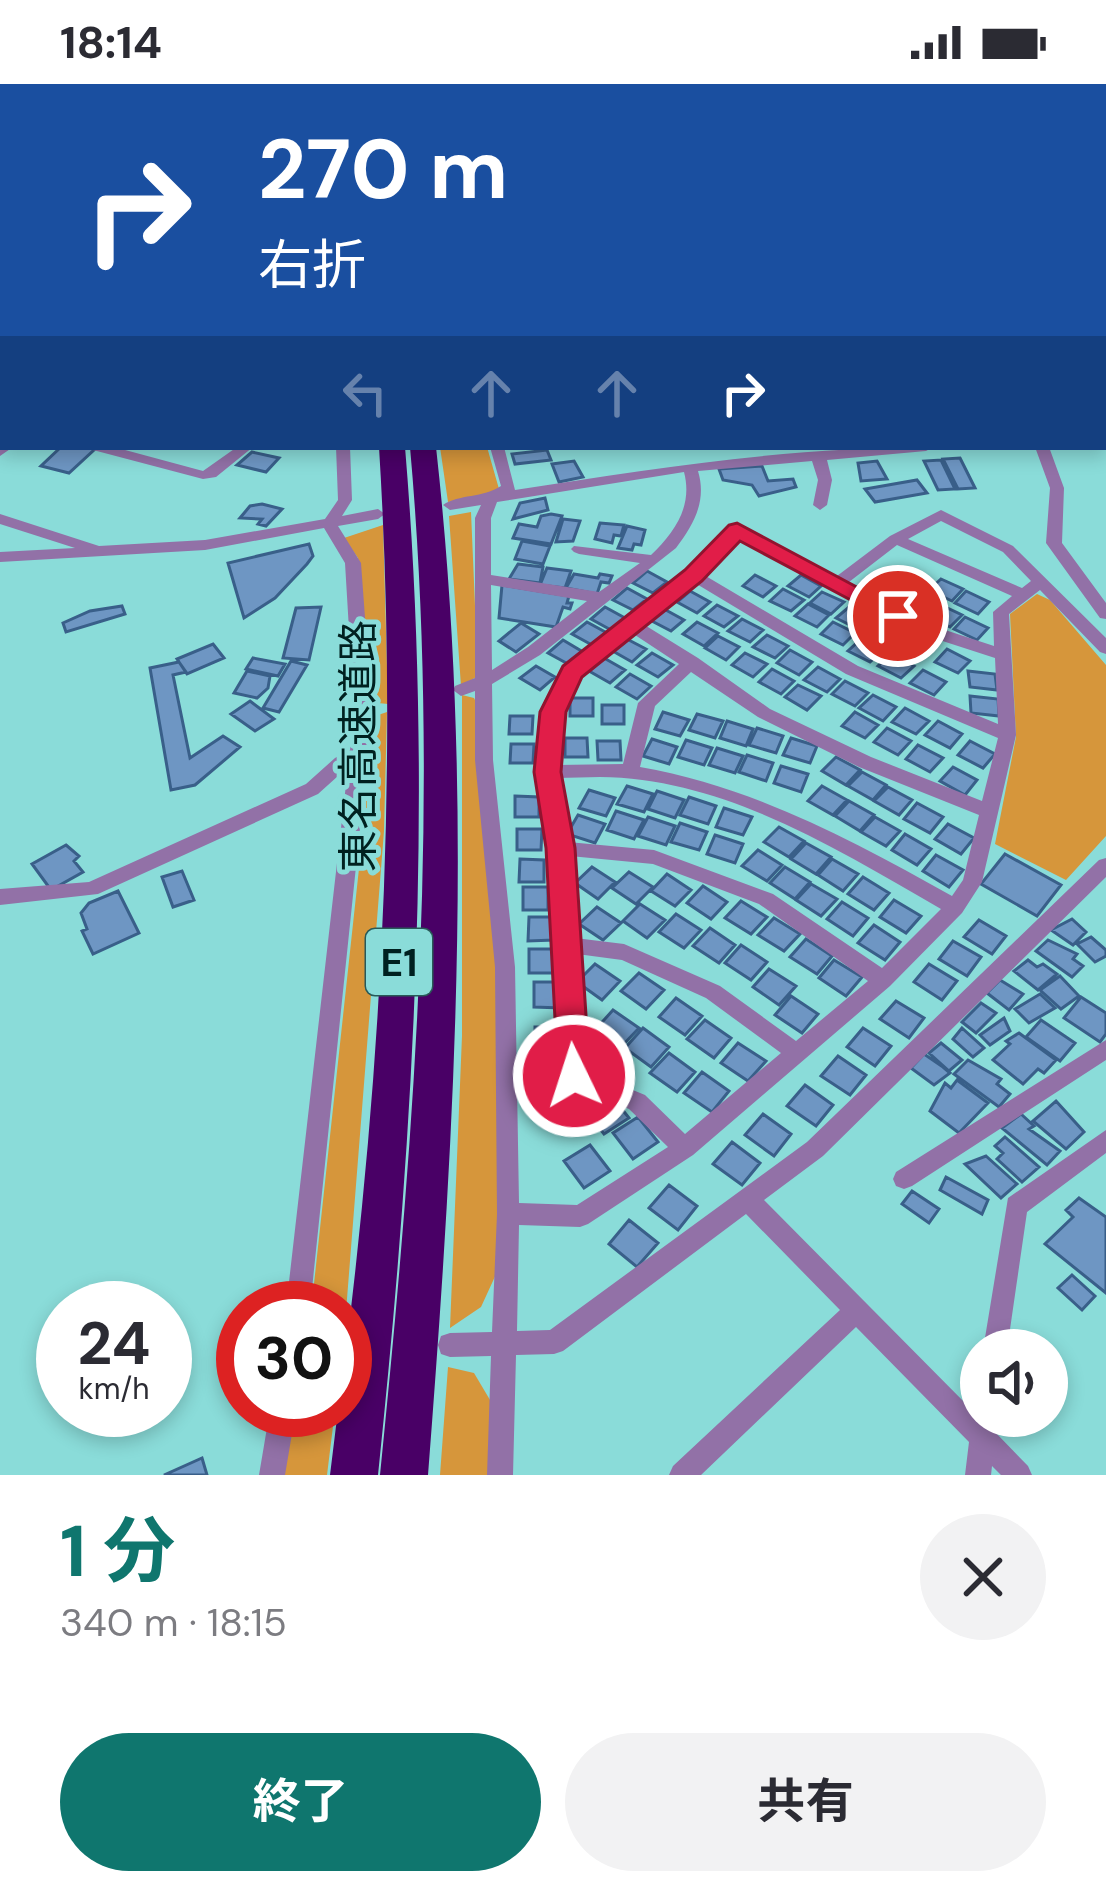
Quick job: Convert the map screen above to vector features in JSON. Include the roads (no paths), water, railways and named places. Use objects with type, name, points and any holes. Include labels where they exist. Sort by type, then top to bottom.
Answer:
[{"type":"highway","name":"東名高速道路","points":[[355,1475],[387,1145],[406,826],[403,596],[392,450]]},
{"type":"highway","name":"東名高速道路","points":[[404,1475],[430,1125],[443,822],[437,592],[423,450]]},
{"type":"street","points":[[109,450],[203,475],[241,450]]},
{"type":"street","points":[[329,524],[345,500],[343,450]]},
{"type":"street","points":[[498,450],[509,488],[491,500],[483,518],[484,760],[505,967],[508,1214],[500,1475]]},
{"type":"street","points":[[450,505],[790,452],[886,450]]},
{"type":"street","points":[[1043,450],[1057,488],[1054,543],[1106,614]]},
{"type":"street","points":[[818,455],[825,479],[820,505]]},
{"type":"street","points":[[461,690],[485,682],[654,560],[680,533],[694,500],[696,480],[689,466]]},
{"type":"street","points":[[0,557],[205,545],[378,514]]},
{"type":"street","points":[[836,585],[896,539],[941,515],[1008,549],[1106,649]]},
{"type":"street","points":[[0,518],[108,554]]},
{"type":"street","points":[[301,1281],[363,713],[352,562],[329,524]]},
{"type":"street","points":[[685,1148],[638,1102],[574,1076],[560,848],[548,772],[553,712],[572,672],[694,576],[737,530],[930,631],[1000,654]]},
{"type":"street","points":[[896,539],[1020,593]]},
{"type":"street","points":[[579,549],[654,560]]},
{"type":"street","points":[[694,576],[852,670],[1007,735]]},
{"type":"street","points":[[484,579],[602,598]]},
{"type":"street","points":[[508,1214],[580,1216],[685,1148],[883,980],[955,908],[972,882],[1007,735],[1001,612],[1041,581]]},
{"type":"street","points":[[631,624],[764,713],[866,762],[990,812]]},
{"type":"street","points":[[630,772],[646,703],[692,662]]},
{"type":"street","points":[[363,713],[387,707]]},
{"type":"street","points":[[0,897],[91,889],[312,789],[340,763],[359,753]]},
{"type":"street","points":[[548,772],[630,772],[726,795],[808,824],[955,908]]},
{"type":"street","points":[[560,848],[654,857],[766,899],[883,980]]},
{"type":"street","points":[[450,1346],[554,1342],[815,1149],[1106,865]]},
{"type":"street","points":[[566,945],[625,952],[713,992],[797,1053]]},
{"type":"street","points":[[904,1179],[1106,1049]]},
{"type":"street","points":[[998,1329],[1016,1206],[1106,1140]]},
{"type":"street","points":[[747,1199],[857,1310],[960,1404]]},
{"type":"street","points":[[682,1475],[857,1310]]},
{"type":"street","points":[[272,1475],[278,1437]]},
{"type":"street","points":[[978,1475],[983,1437]]},
{"type":"street","points":[[992,1437],[1019,1475]]},
{"type":"waterway","points":[[62,84],[208,84]]}]
